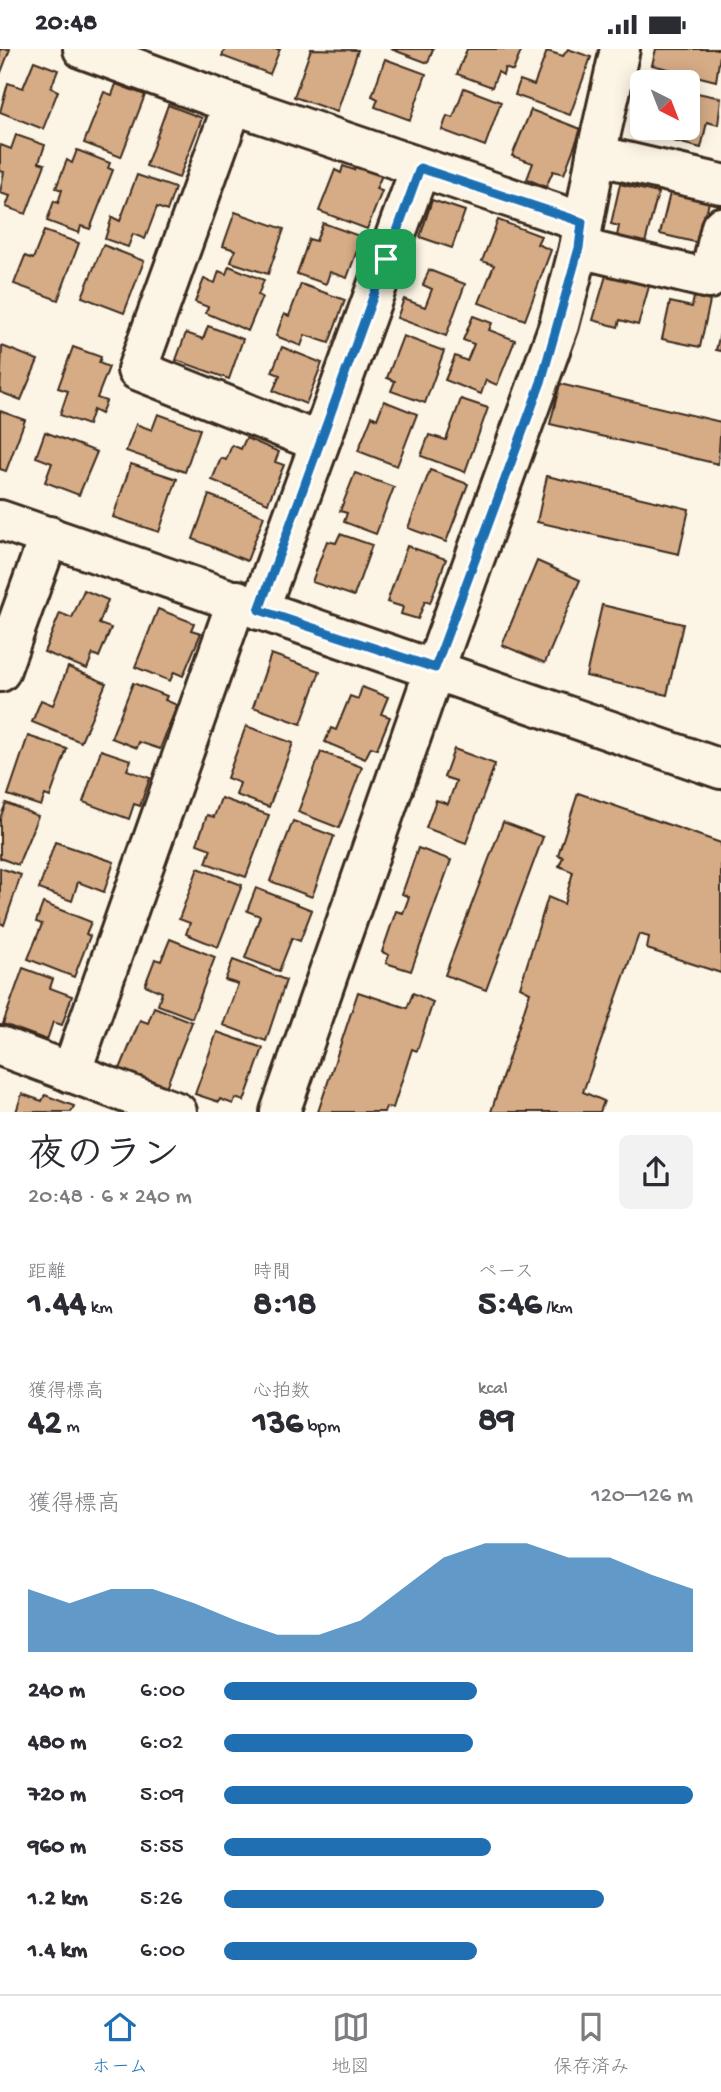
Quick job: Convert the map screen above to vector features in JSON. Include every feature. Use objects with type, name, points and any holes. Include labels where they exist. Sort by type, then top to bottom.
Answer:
[{"type":"street","points":[[280,1112],[435,668],[541,382],[581,235],[620,49]]},
{"type":"street","points":[[90,50],[233,104],[420,168],[581,235],[709,279],[721,227]]},
{"type":"street","points":[[233,104],[137,370],[319,442]]},
{"type":"street","points":[[596,155],[721,184]]},
{"type":"street","points":[[71,1073],[248,605],[319,442],[420,168]]},
{"type":"street","points":[[0,520],[721,768]]},
{"type":"street","points":[[0,672],[49,536]]},
{"type":"street","points":[[0,1046],[177,1112]]},
{"type":"building","points":[[0,49],[10,49],[0,75]]},
{"type":"building","points":[[225,49],[280,49],[270,74],[222,56]]},
{"type":"building","points":[[311,49],[358,50],[337,112],[294,97]]},
{"type":"building","points":[[391,49],[433,49],[428,63]]},
{"type":"building","points":[[467,49],[522,49],[513,71],[505,68],[503,75],[498,72],[492,87],[457,74]]},
{"type":"building","points":[[568,49],[591,57],[570,115],[515,95],[520,80],[534,85],[547,51],[563,56]]},
{"type":"building","points":[[656,49],[721,49],[716,81],[700,77],[700,70],[672,70],[652,65]]},
{"type":"building","points":[[385,59],[426,74],[410,120],[375,107],[378,99],[372,96]]},
{"type":"building","points":[[34,61],[58,70],[51,88],[58,91],[43,129],[0,112],[8,83],[23,88]]},
{"type":"building","points":[[116,84],[145,95],[121,157],[84,143],[104,92],[112,95]]},
{"type":"building","points":[[464,88],[501,102],[485,146],[442,130],[447,116],[453,118]]},
{"type":"building","points":[[700,94],[721,98],[718,125],[707,122],[701,148],[673,141],[700,140]]},
{"type":"building","points":[[168,105],[202,118],[179,178],[146,166]]},
{"type":"building","points":[[531,110],[581,129],[564,174],[553,171],[546,187],[527,179],[533,163],[512,156]]},
{"type":"building","points":[[16,135],[45,145],[39,162],[45,164],[26,214],[6,207],[10,196],[0,193],[4,172],[0,171],[0,148],[1,145],[11,149]]},
{"type":"building","points":[[77,150],[110,163],[108,168],[113,170],[90,229],[81,226],[79,233],[47,221],[54,201],[58,203],[62,190],[56,188],[67,160],[72,163]]},
{"type":"building","points":[[355,165],[382,175],[376,189],[382,191],[367,229],[319,211],[335,170],[341,173],[343,166],[354,170]]},
{"type":"building","points":[[137,175],[175,188],[167,211],[157,207],[145,239],[133,234],[128,247],[105,239],[112,217],[120,221]]},
{"type":"building","points":[[620,184],[658,193],[645,243],[617,236],[619,226],[611,224]]},
{"type":"building","points":[[670,193],[709,202],[699,243],[660,234]]},
{"type":"building","points":[[432,200],[465,211],[452,248],[420,237]]},
{"type":"building","points":[[235,212],[284,229],[268,274],[231,262],[235,250],[223,246]]},
{"type":"building","points":[[498,220],[541,236],[537,244],[551,250],[525,320],[479,303],[494,265],[482,261]]},
{"type":"building","points":[[323,223],[362,237],[347,278],[330,272],[326,284],[297,274],[309,239],[316,241]]},
{"type":"building","points":[[44,231],[79,243],[58,300],[14,284],[25,256],[33,259]]},
{"type":"building","points":[[103,245],[144,261],[124,313],[82,297]]},
{"type":"building","points":[[229,266],[264,280],[258,295],[262,297],[248,331],[206,313],[208,307],[195,302],[204,279],[215,283],[219,271],[226,274]]},
{"type":"building","points":[[429,270],[465,284],[446,336],[397,318],[404,299],[425,307],[432,289],[423,285]]},
{"type":"building","points":[[607,272],[650,283],[638,325],[620,320],[618,327],[593,320]]},
{"type":"building","points":[[301,284],[345,300],[329,343],[305,335],[301,346],[276,336],[284,314],[289,316]]},
{"type":"building","points":[[694,297],[710,301],[700,347],[662,339],[670,302],[692,307]]},
{"type":"building","points":[[473,316],[492,323],[489,330],[515,340],[497,385],[486,380],[481,394],[445,380],[455,356],[467,361],[474,344],[463,340]]},
{"type":"building","points":[[208,326],[243,339],[229,379],[176,360],[186,333],[203,339]]},
{"type":"building","points":[[721,329],[721,351],[716,350]]},
{"type":"building","points":[[403,336],[444,351],[425,403],[391,391],[395,381],[387,378]]},
{"type":"building","points":[[2,346],[38,360],[21,400],[0,392]]},
{"type":"building","points":[[73,347],[101,357],[99,363],[109,367],[97,398],[106,401],[101,414],[93,410],[88,425],[60,415],[68,391],[58,388]]},
{"type":"building","points":[[282,347],[322,363],[306,404],[273,391],[280,375],[272,372]]},
{"type":"building","points":[[560,384],[721,422],[718,464],[550,424]]},
{"type":"building","points":[[461,399],[488,408],[465,472],[421,456],[429,435],[446,440]]},
{"type":"building","points":[[384,401],[417,414],[397,466],[358,451],[372,416],[377,419]]},
{"type":"building","points":[[0,411],[25,420],[6,471],[0,469]]},
{"type":"building","points":[[158,414],[200,429],[185,472],[126,451],[136,424],[152,430]]},
{"type":"building","points":[[45,432],[97,452],[79,495],[45,482],[52,463],[36,457]]},
{"type":"building","points":[[246,438],[279,452],[275,462],[284,465],[268,503],[212,480],[221,458],[226,460],[232,445],[241,449]]},
{"type":"building","points":[[131,464],[177,479],[159,532],[113,517]]},
{"type":"building","points":[[430,470],[468,484],[446,542],[408,528]]},
{"type":"building","points":[[355,473],[394,487],[376,534],[344,522],[347,513],[340,511]]},
{"type":"building","points":[[547,476],[689,509],[679,554],[537,522]]},
{"type":"building","points":[[209,495],[264,516],[247,561],[193,539]]},
{"type":"building","points":[[340,534],[372,545],[354,596],[312,582],[327,541],[336,543]]},
{"type":"building","points":[[407,546],[446,559],[430,603],[425,601],[418,619],[401,614],[403,607],[387,602]]},
{"type":"building","points":[[537,561],[580,580],[545,663],[502,645]]},
{"type":"building","points":[[84,590],[108,600],[99,624],[111,628],[99,657],[93,654],[87,669],[44,652],[60,613],[72,618]]},
{"type":"building","points":[[602,605],[683,624],[667,695],[586,676]]},
{"type":"building","points":[[158,609],[194,623],[191,630],[201,633],[183,676],[174,672],[170,681],[135,667]]},
{"type":"building","points":[[271,654],[320,671],[301,724],[253,707]]},
{"type":"building","points":[[68,667],[106,683],[81,742],[32,722],[41,700],[53,705]]},
{"type":"building","points":[[133,683],[167,696],[165,700],[177,705],[160,749],[139,742],[137,748],[111,738]]},
{"type":"building","points":[[362,687],[388,697],[381,714],[390,717],[377,749],[371,747],[365,759],[325,742],[331,728],[336,730],[350,696],[358,699]]},
{"type":"building","points":[[246,726],[293,743],[269,807],[236,795],[240,783],[227,778]]},
{"type":"building","points":[[28,736],[67,749],[50,797],[45,795],[41,806],[8,795]]},
{"type":"building","points":[[454,749],[495,764],[466,843],[426,828],[436,800],[448,804],[456,781],[444,777]]},
{"type":"building","points":[[101,750],[131,760],[127,770],[150,778],[140,806],[134,804],[129,819],[83,802]]},
{"type":"building","points":[[321,752],[362,767],[339,828],[298,812]]},
{"type":"building","points":[[578,793],[721,843],[721,973],[647,949],[649,937],[639,934],[583,1092],[604,1101],[600,1112],[491,1112],[530,992],[520,987],[548,897],[564,904],[573,872],[559,866],[563,857],[558,855]]},
{"type":"building","points":[[221,798],[269,815],[246,877],[206,863],[211,849],[197,844],[207,815],[214,817]]},
{"type":"building","points":[[6,803],[38,816],[18,865],[0,858],[0,818]]},
{"type":"building","points":[[293,821],[334,836],[312,897],[270,881]]},
{"type":"building","points":[[503,822],[543,837],[486,990],[445,975]]},
{"type":"building","points":[[55,842],[114,862],[104,892],[78,882],[72,901],[39,889]]},
{"type":"building","points":[[418,848],[451,860],[411,971],[386,963],[389,955],[382,952],[396,911],[403,913],[409,897],[402,894]]},
{"type":"building","points":[[0,868],[21,875],[4,925],[0,923]]},
{"type":"building","points":[[198,868],[242,885],[218,947],[186,934],[190,923],[179,919]]},
{"type":"building","points":[[256,888],[312,910],[300,941],[292,938],[279,971],[245,958],[260,916],[247,911]]},
{"type":"building","points":[[43,903],[91,922],[86,934],[90,936],[74,977],[28,959],[42,924],[36,922]]},
{"type":"building","points":[[170,939],[215,957],[192,1018],[158,1005],[162,992],[145,985],[155,959],[161,961]]},
{"type":"building","points":[[233,960],[286,980],[266,1041],[223,1025],[238,984],[225,980]]},
{"type":"building","points":[[23,968],[53,979],[50,988],[72,996],[62,1025],[53,1022],[47,1040],[3,1024]]},
{"type":"building","points":[[358,992],[407,1008],[413,993],[433,1002],[417,1051],[412,1049],[393,1108],[386,1107],[384,1112],[318,1112]]},
{"type":"building","points":[[154,1007],[192,1022],[166,1087],[120,1069],[140,1020],[148,1023]]},
{"type":"building","points":[[217,1032],[263,1048],[244,1101],[235,1098],[233,1104],[220,1099],[219,1102],[195,1094]]},
{"type":"building","points":[[22,1094],[42,1101],[45,1095],[74,1106],[71,1112],[16,1112]]},
{"type":"route","points":[[420,168],[582,222],[579,248],[541,382],[435,668],[259,610],[386,259],[420,168]]}]
